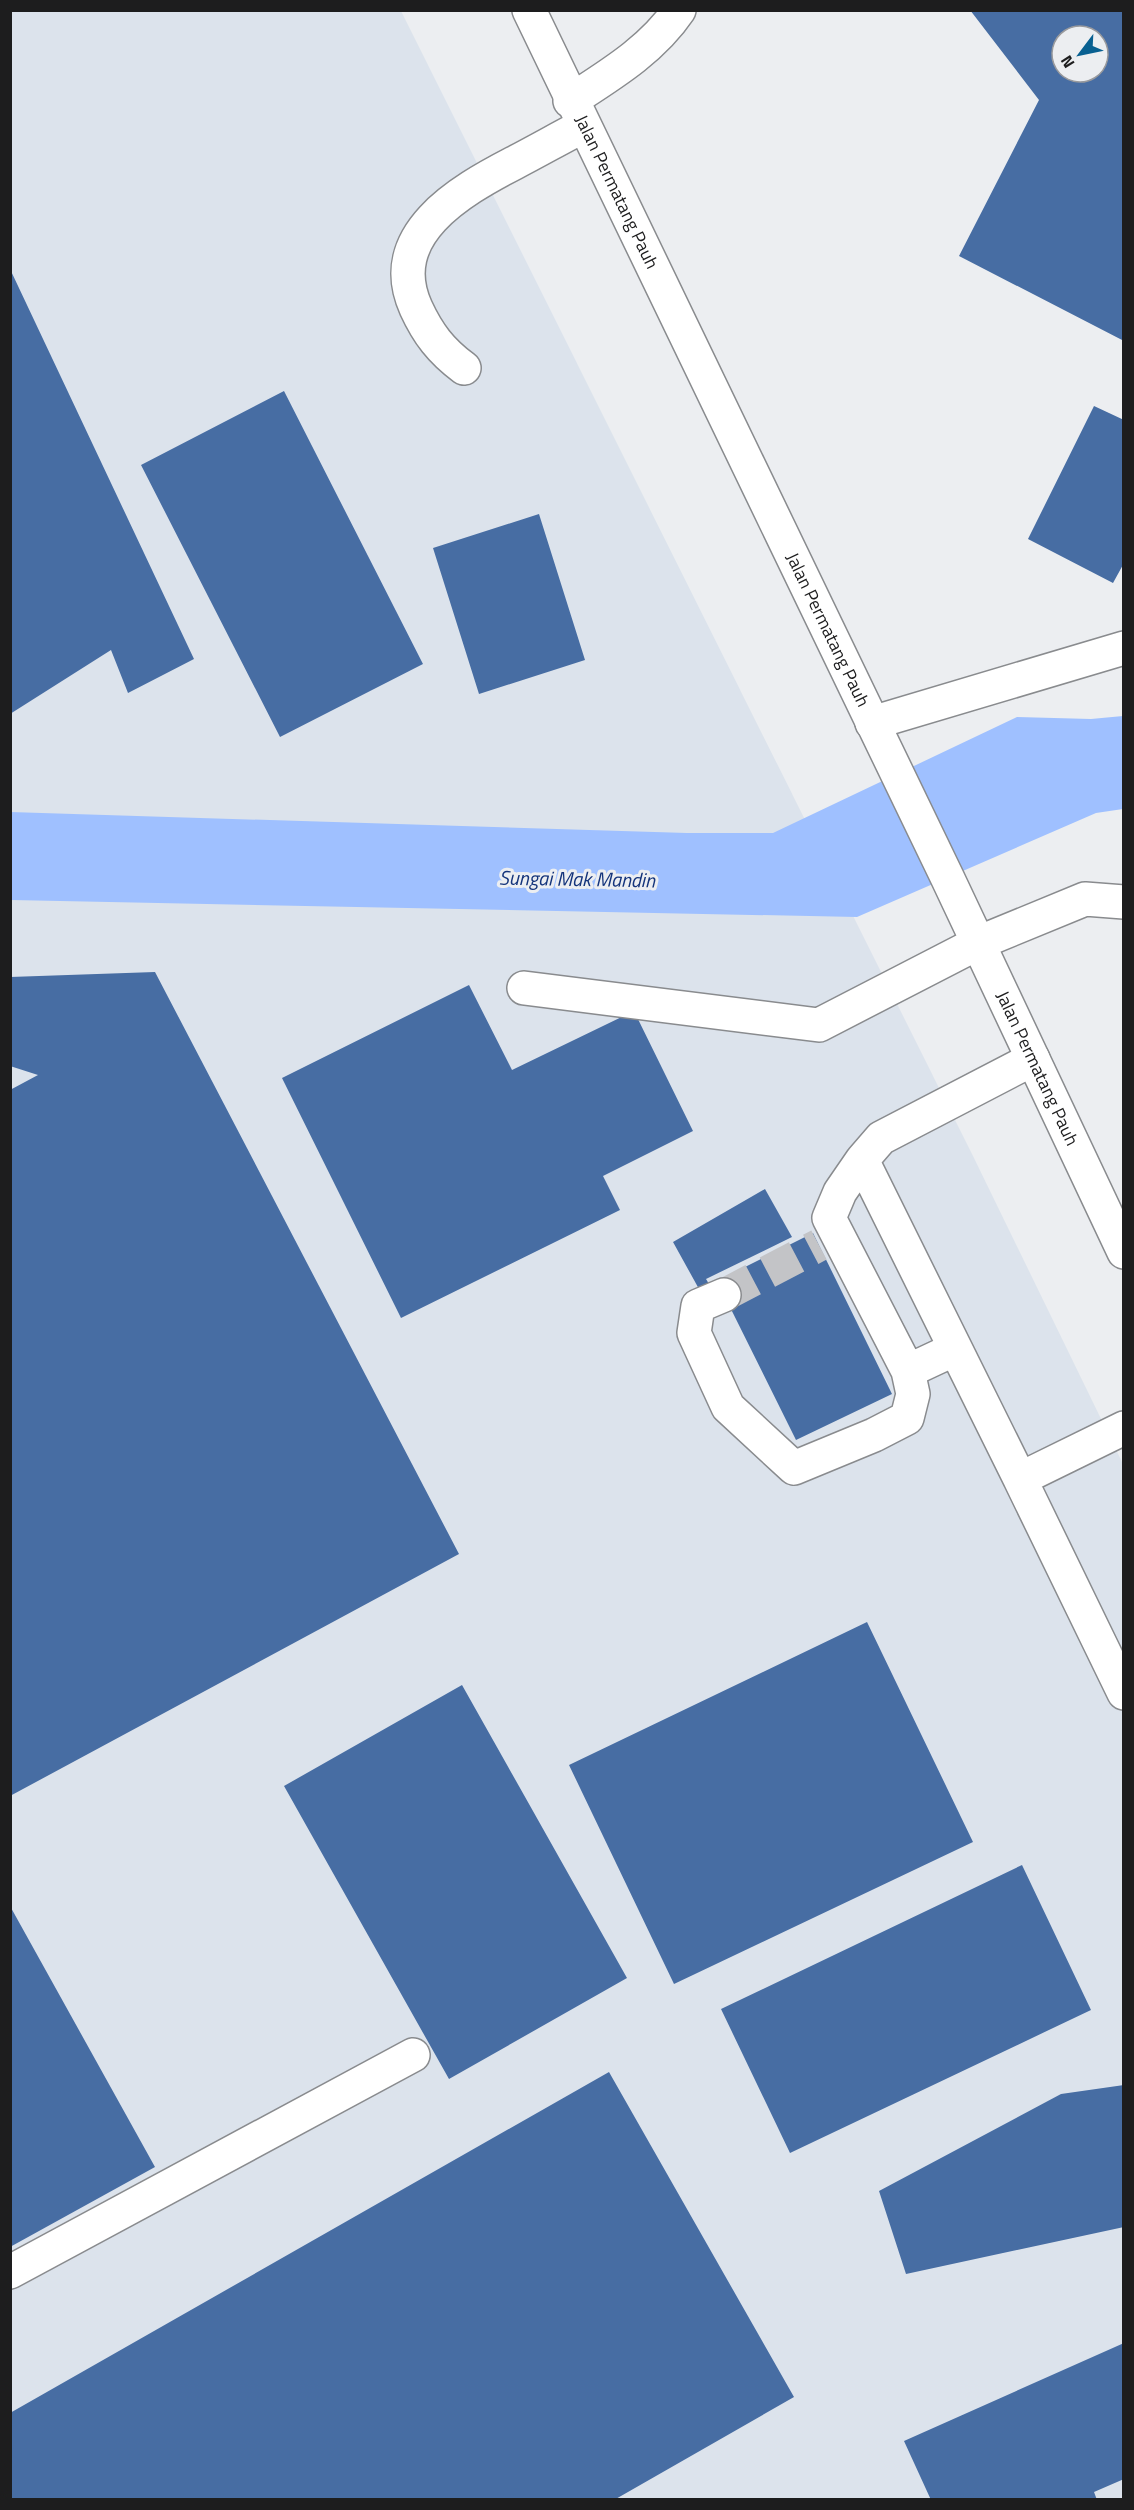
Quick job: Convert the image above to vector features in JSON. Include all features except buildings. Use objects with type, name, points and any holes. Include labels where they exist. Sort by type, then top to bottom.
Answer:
[{"type":"main road","name":"Jalan Permatang Pauh","points":[[529,10],[948,879],[1124,1251]]},
{"type":"main road","points":[[464,368],[434,342],[409,292],[407,270],[415,246],[432,216],[456,196],[577,113],[616,70],[663,33],[679,10]]},
{"type":"main road","points":[[876,733],[1124,648]]},
{"type":"main road","points":[[524,988],[819,1025],[978,943],[1085,899],[1124,902]]},
{"type":"main road","points":[[724,1295],[698,1306],[694,1333],[728,1407],[794,1468],[874,1435],[907,1418],[913,1394],[908,1371],[824,1232],[840,1192],[862,1160],[881,1138],[1033,1059]]},
{"type":"main road","points":[[862,1160],[1124,1693]]},
{"type":"main road","points":[[908,1371],[955,1349]]},
{"type":"main road","points":[[1020,1479],[1124,1428]]},
{"type":"main road","points":[[10,2272],[413,2055]]},
{"type":"shaded area","points":[[11,11],[401,11],[973,1156],[1123,1464],[1123,2499],[11,2500]]},
{"type":"water","name":"Sungai Mak Mandin","points":[[1123,716],[1123,809],[1096,813],[857,917],[11,900],[10,812],[687,833],[773,833],[1017,717],[1091,719]]},
{"type":"tunnel","points":[[724,1295],[819,1245]]}]
